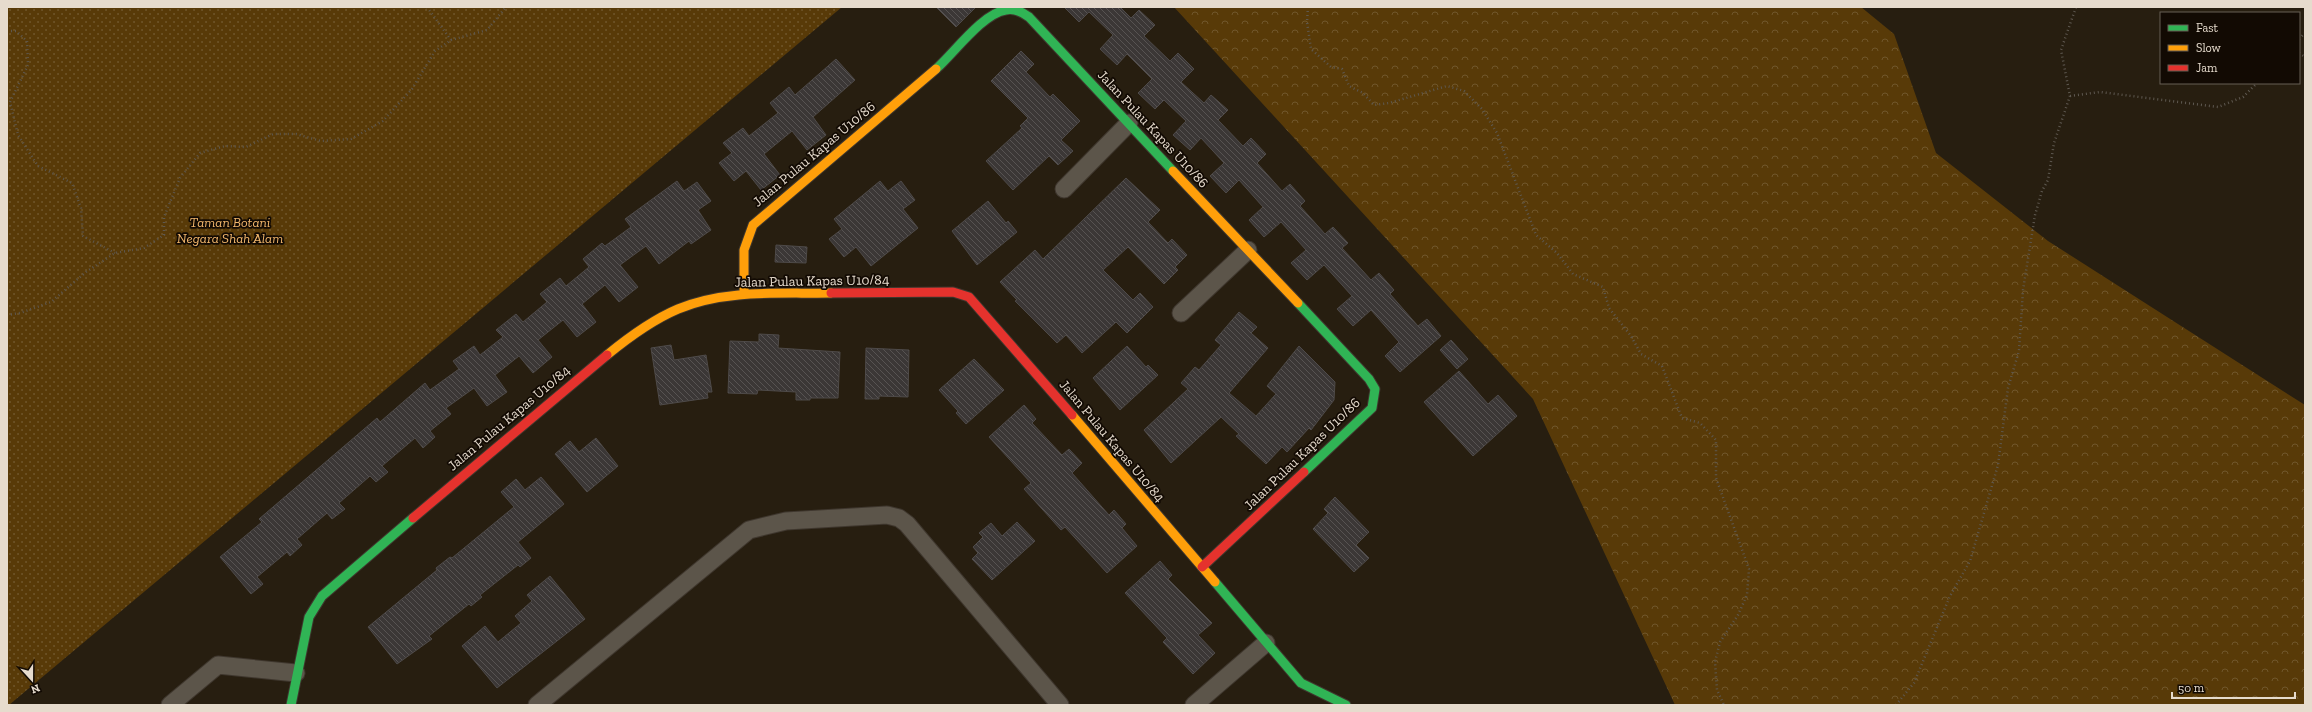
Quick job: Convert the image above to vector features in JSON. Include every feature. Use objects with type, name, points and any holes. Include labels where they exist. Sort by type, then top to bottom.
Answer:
[{"type":"street","name":"Jalan Pulau Kapas U10/86","points":[[744,294],[744,251],[746,237],[753,225],[944,62],[1000,11],[1011,9],[1021,12],[1029,17],[1248,250],[1369,379],[1375,389],[1375,399],[1372,408],[1202,567]]},
{"type":"street","points":[[1064,189],[1128,123]]},
{"type":"street","points":[[1181,313],[1248,250]]},
{"type":"street","name":"Jalan Pulau Kapas U10/84","points":[[291,705],[296,673],[309,616],[322,596],[587,370],[640,329],[678,309],[703,301],[744,294],[953,292],[969,297],[1301,682],[1325,696],[1346,705]]},
{"type":"street","points":[[537,705],[749,530],[786,521],[887,515],[899,518],[908,524],[1060,705]]},
{"type":"street","points":[[1194,705],[1266,643]]},
{"type":"street","points":[[170,705],[218,665],[296,673]]},
{"type":"path","points":[[427,7],[451,40]]},
{"type":"path","points":[[7,315],[20,313],[51,302],[86,272],[115,253],[144,248],[164,235],[164,217],[180,178],[200,154],[226,146],[246,147],[273,134],[296,134],[321,141],[351,139],[383,121],[412,89],[435,51],[451,40],[487,30],[506,7]]},
{"type":"path","points":[[1308,7],[1307,22],[1311,49],[1331,67],[1342,69],[1349,86],[1363,93],[1374,105],[1389,103],[1448,86],[1464,91],[1482,109],[1497,133],[1536,235],[1557,253],[1573,274],[1603,287],[1609,308],[1631,336],[1641,354],[1662,366],[1682,418],[1700,423],[1716,440],[1716,478],[1749,569],[1747,595],[1738,615],[1720,642],[1715,662],[1717,690],[1724,705]]},
{"type":"path","points":[[1896,705],[1914,683],[1950,596],[1970,561],[1998,465],[2008,388],[2019,351],[2023,290],[2035,215],[2042,191],[2048,180],[2054,142],[2070,96],[2061,50],[2076,8]]},
{"type":"path","points":[[7,31],[16,31],[27,41],[28,65],[10,102],[18,135],[38,166],[72,183],[80,208],[83,236],[115,253]]},
{"type":"path","points":[[2070,96],[2100,92],[2218,107],[2243,97],[2256,84]]},
{"type":"green space","name":"Taman Botani Negara Shah Alam","points":[[7,7],[842,7],[9,705],[7,705]]},
{"type":"green space","points":[[1174,7],[1861,7],[1894,34],[1936,153],[2048,241],[2305,405],[2305,705],[1675,705],[1533,399]]},
{"type":"building","points":[[936,7],[976,7],[956,27]]},
{"type":"building","points":[[1064,7],[1120,7],[1131,18],[1139,10],[1155,25],[1144,36],[1170,61],[1178,53],[1194,69],[1181,82],[1204,103],[1211,95],[1228,110],[1218,120],[1243,146],[1251,138],[1266,154],[1257,163],[1282,191],[1290,184],[1305,201],[1300,206],[1325,234],[1333,227],[1348,243],[1342,248],[1371,280],[1379,273],[1394,290],[1390,294],[1418,326],[1427,319],[1441,336],[1400,372],[1385,356],[1399,342],[1371,310],[1353,326],[1337,309],[1352,296],[1324,265],[1307,280],[1291,263],[1306,250],[1281,222],[1264,237],[1249,220],[1263,207],[1239,180],[1226,193],[1210,176],[1224,163],[1201,138],[1190,150],[1173,135],[1186,121],[1164,100],[1155,109],[1138,93],[1152,79],[1127,54],[1117,65],[1100,49],[1113,35],[1089,12],[1079,22]]},
{"type":"building","points":[[1021,51],[1034,64],[1026,72],[1050,97],[1053,94],[1080,121],[1061,140],[1073,151],[1058,165],[1049,156],[1013,190],[986,161],[1022,128],[1020,126],[1028,118],[991,81]]},
{"type":"building","points":[[836,59],[855,80],[813,117],[826,135],[807,150],[792,131],[764,154],[780,175],[761,190],[746,171],[734,181],[719,163],[732,153],[723,143],[743,128],[749,136],[778,113],[770,103],[789,87],[795,95]]},
{"type":"building","points":[[1126,178],[1160,210],[1148,222],[1168,243],[1172,239],[1187,255],[1175,267],[1178,270],[1164,284],[1128,247],[1103,270],[1133,300],[1140,293],[1153,307],[1127,333],[1116,322],[1082,353],[1066,335],[1057,343],[1015,301],[1017,300],[1000,282],[1035,250],[1043,259]]},
{"type":"building","points":[[677,181],[684,191],[697,182],[711,201],[698,210],[711,230],[691,244],[689,241],[659,264],[646,246],[620,265],[638,287],[619,302],[605,285],[582,304],[596,322],[577,337],[563,320],[538,340],[552,357],[533,373],[519,356],[495,375],[507,392],[487,406],[474,388],[446,408],[451,414],[430,431],[435,437],[423,448],[415,438],[382,466],[388,472],[376,482],[370,476],[339,503],[345,509],[332,519],[327,513],[297,539],[302,545],[290,556],[287,552],[257,577],[263,584],[251,594],[220,557],[262,522],[259,519],[377,418],[380,422],[425,383],[430,390],[459,369],[453,361],[474,346],[480,355],[503,337],[496,330],[516,314],[523,322],[547,302],[540,294],[560,278],[566,286],[589,267],[583,259],[602,243],[605,246],[631,227],[625,219]]},
{"type":"building","points":[[880,181],[888,191],[901,181],[915,200],[903,209],[918,228],[871,266],[856,247],[844,257],[829,239],[842,229],[834,219]]},
{"type":"building","points":[[988,201],[1006,223],[1008,221],[1017,232],[977,265],[952,231]]},
{"type":"building","points":[[776,245],[807,247],[806,263],[775,262]]},
{"type":"building","points":[[1239,312],[1257,327],[1251,333],[1268,348],[1229,393],[1256,416],[1276,394],[1267,386],[1299,346],[1335,382],[1334,400],[1311,430],[1309,428],[1287,452],[1282,447],[1266,464],[1236,436],[1239,434],[1221,417],[1171,463],[1144,430],[1188,389],[1181,383],[1195,367],[1199,370],[1221,345],[1215,340]]},
{"type":"building","points":[[759,334],[779,335],[778,348],[840,352],[838,398],[810,398],[810,400],[796,400],[796,392],[758,390],[757,394],[728,393],[730,341],[759,342]]},
{"type":"building","points":[[1451,340],[1468,359],[1457,369],[1440,350]]},
{"type":"building","points":[[671,345],[674,360],[706,355],[712,392],[707,392],[708,398],[660,405],[651,348]]},
{"type":"building","points":[[1127,346],[1146,367],[1148,365],[1158,375],[1120,410],[1093,378]]},
{"type":"building","points":[[866,348],[909,350],[908,397],[879,396],[879,399],[865,399]]},
{"type":"building","points":[[974,359],[1004,390],[966,424],[956,413],[958,411],[939,390]]},
{"type":"building","points":[[1459,371],[1488,404],[1498,395],[1517,416],[1473,456],[1424,402]]},
{"type":"building","points":[[1024,405],[1036,419],[1032,423],[1062,455],[1069,449],[1082,463],[1072,473],[1109,515],[1114,510],[1126,524],[1122,528],[1137,546],[1107,573],[1065,527],[1061,530],[1024,489],[1031,483],[989,437]]},
{"type":"building","points":[[596,438],[618,466],[587,492],[555,454],[570,441],[579,452]]},
{"type":"building","points":[[541,477],[564,504],[518,542],[531,558],[520,567],[518,565],[480,595],[482,597],[471,606],[469,604],[429,636],[432,639],[397,664],[368,627],[437,570],[436,568],[450,557],[452,558],[514,507],[501,492],[516,479],[525,490]]},
{"type":"building","points":[[1335,497],[1369,532],[1356,545],[1369,558],[1354,572],[1313,529],[1328,513],[1324,509]]},
{"type":"building","points":[[1017,522],[1035,541],[992,580],[972,559],[978,553],[973,547],[983,537],[979,533],[991,523],[1002,536]]},
{"type":"building","points":[[1160,561],[1172,575],[1168,579],[1212,623],[1198,635],[1215,653],[1193,674],[1163,642],[1167,638],[1125,593]]},
{"type":"building","points":[[550,576],[585,619],[497,688],[462,646],[485,626],[498,642],[521,623],[515,616],[532,601],[527,595]]},
{"type":"traffic: fast","points":[[936,69],[978,26],[988,18],[1006,10],[1021,12],[1029,17],[1173,171]]},
{"type":"traffic: fast","points":[[1298,303],[1369,379],[1375,389],[1372,408],[1304,472]]},
{"type":"traffic: fast","points":[[291,705],[309,617],[322,596],[413,518]]},
{"type":"traffic: fast","points":[[1215,582],[1301,683],[1346,705]]},
{"type":"traffic: slow","points":[[744,294],[744,250],[753,225],[936,69]]},
{"type":"traffic: slow","points":[[1173,171],[1298,303]]},
{"type":"traffic: slow","points":[[607,355],[632,335],[668,313],[696,303],[734,295],[831,293]]},
{"type":"traffic: slow","points":[[1072,415],[1215,582]]},
{"type":"traffic: jam","points":[[831,293],[953,292],[969,297],[1072,415]]},
{"type":"traffic: jam","points":[[413,518],[607,355]]},
{"type":"traffic: jam","points":[[1202,567],[1304,472]]}]
